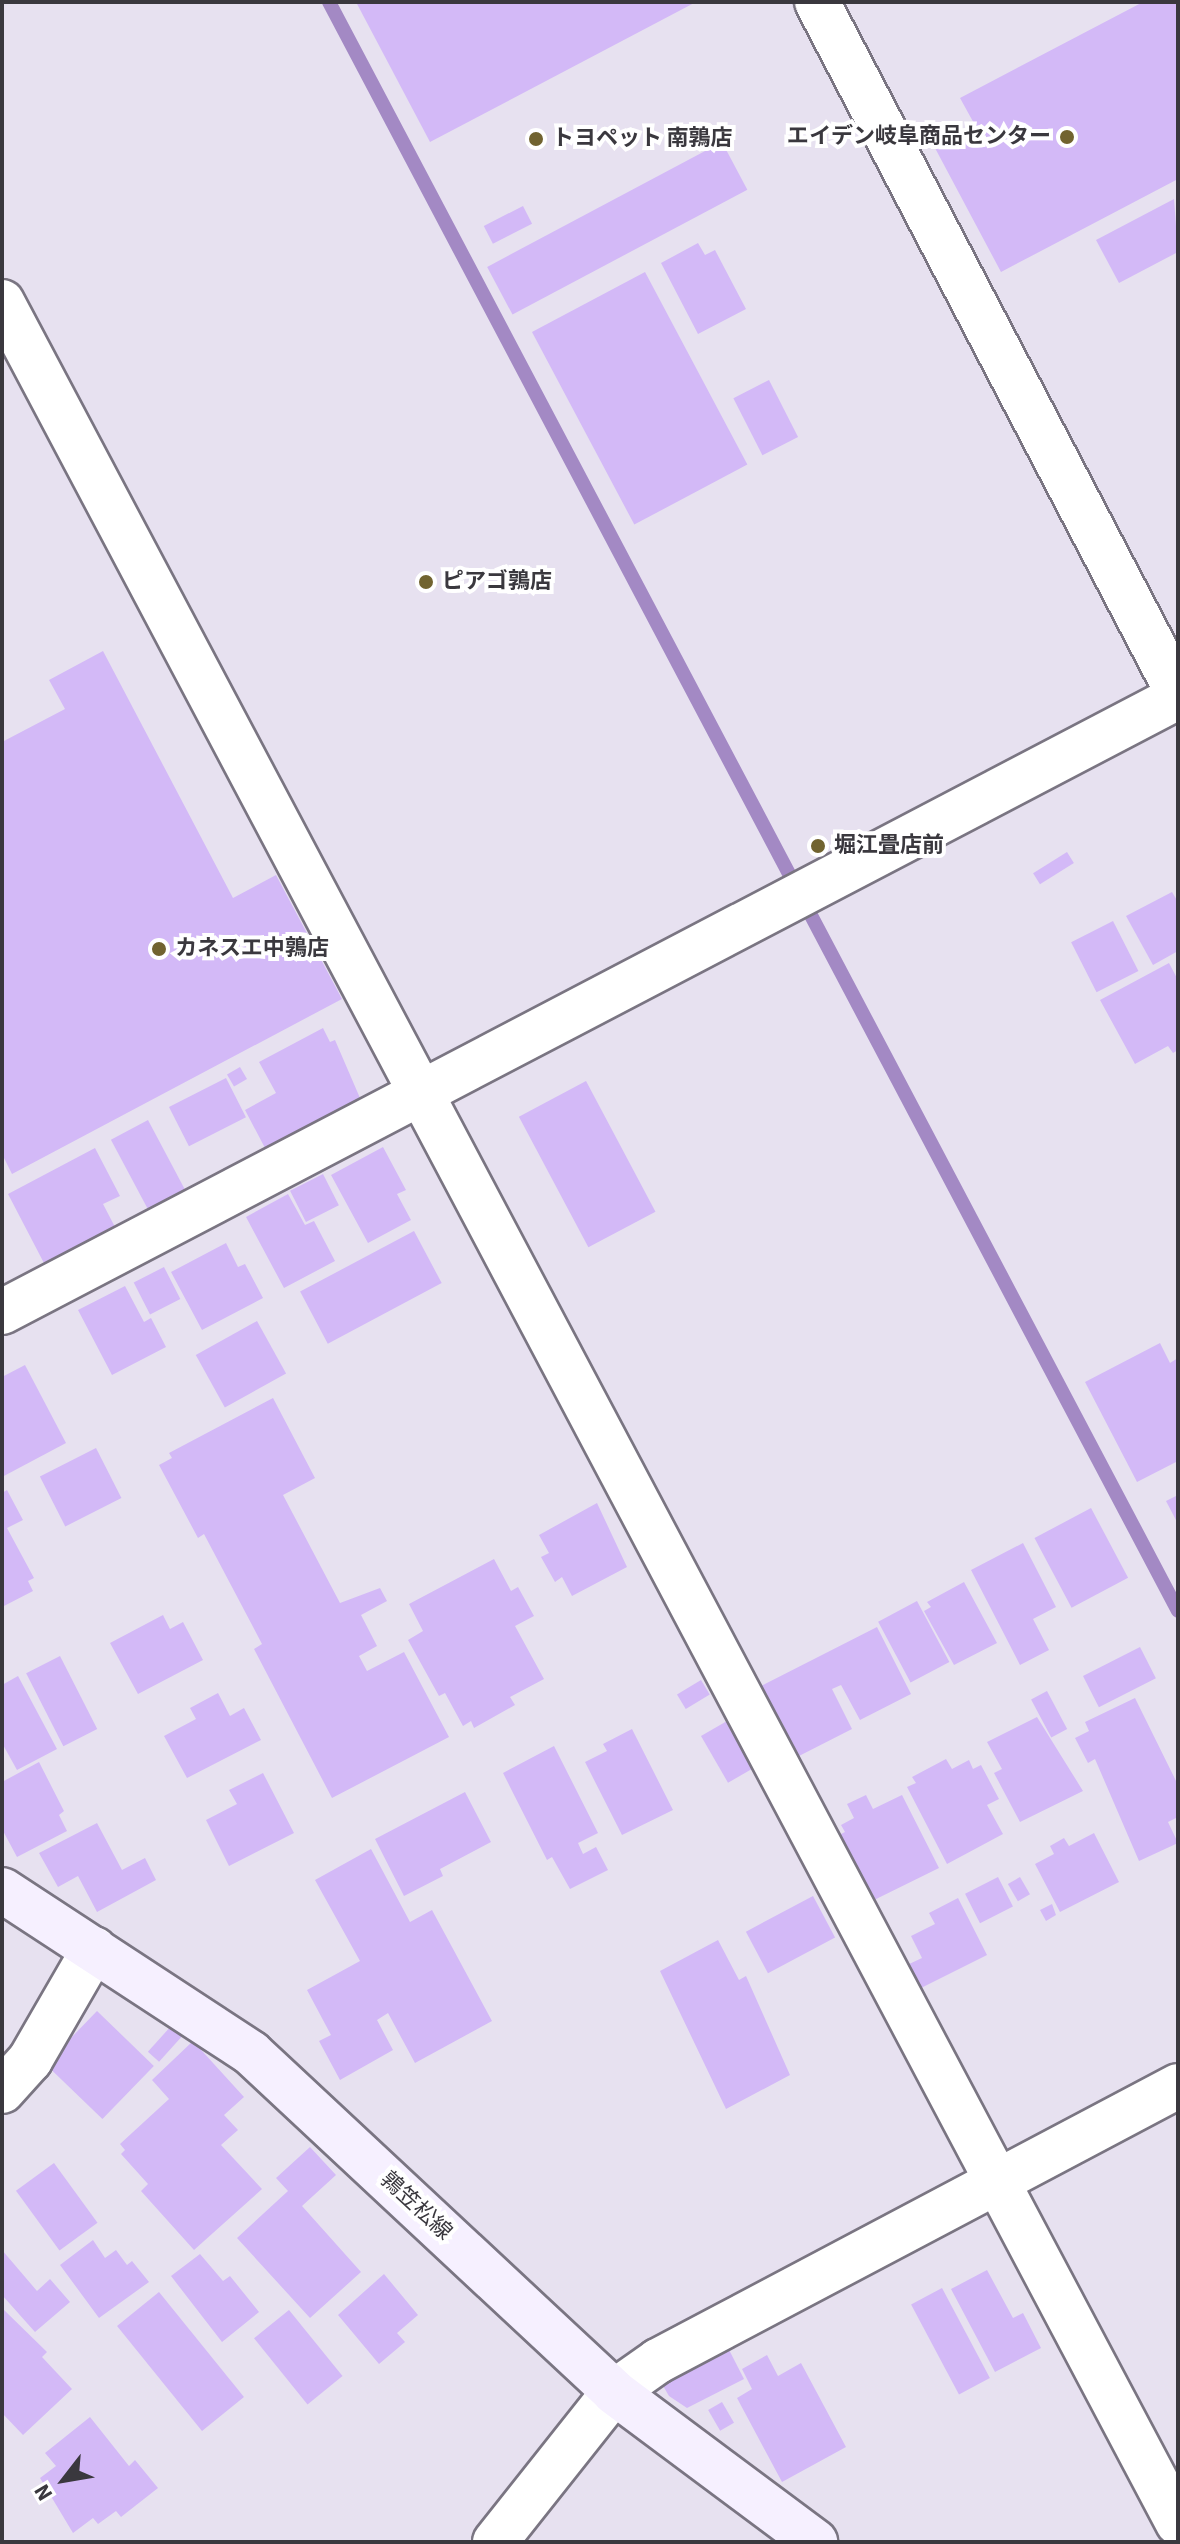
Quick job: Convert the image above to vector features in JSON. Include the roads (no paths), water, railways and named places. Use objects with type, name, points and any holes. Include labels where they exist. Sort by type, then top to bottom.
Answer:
[{"type":"main road","name":"鶉笠松線","points":[[2,1890],[251,2053],[614,2392],[815,2542]]},
{"type":"street","points":[[2,1312],[1178,695],[817,2]]},
{"type":"street","points":[[2,302],[1178,2523]]},
{"type":"street","points":[[2,2091],[30,2060],[94,1949]]},
{"type":"street","points":[[495,2542],[614,2392],[658,2361],[1178,2086]]},
{"type":"waterway","points":[[329,2],[1178,1611]]},
{"type":"place","name":"エイデン岐阜商品センター","points":[[1067,137]]},
{"type":"place","name":"トヨペット 南鶉店","points":[[536,139]]},
{"type":"place","name":"ピアゴ鶉店","points":[[426,582]]},
{"type":"place","name":"堀江畳店前","points":[[818,846]]},
{"type":"place","name":"カネスエ中鶉店","points":[[159,949]]}]
